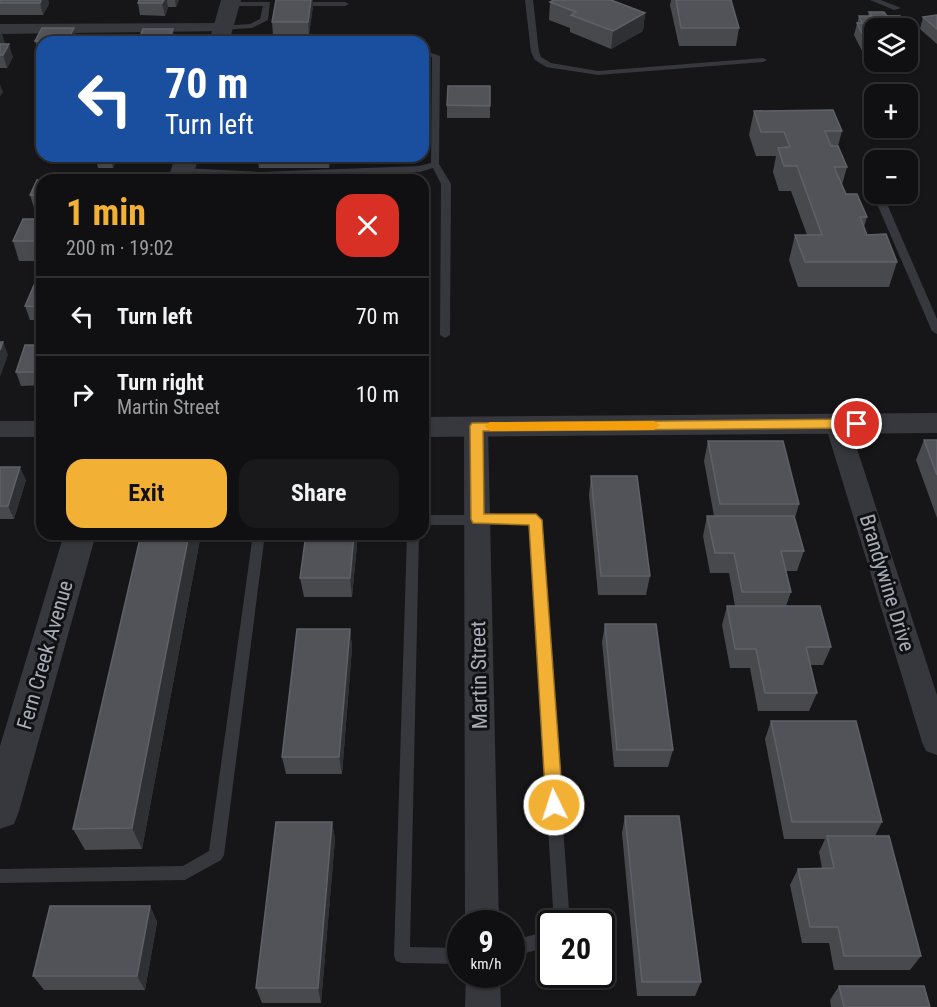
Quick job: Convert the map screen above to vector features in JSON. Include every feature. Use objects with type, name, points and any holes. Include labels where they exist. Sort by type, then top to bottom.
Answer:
[{"type":"street","points":[[0,29],[221,35],[230,2]]},
{"type":"street","points":[[429,427],[937,423]]},
{"type":"street","name":"Brandywine Drive","points":[[837,424],[937,741]]},
{"type":"street","name":"Martin Street","points":[[476,426],[482,910]]},
{"type":"street","points":[[0,429],[36,429]]},
{"type":"street","name":"Fern Creek Avenue","points":[[0,811],[78,540]]},
{"type":"street","points":[[483,988],[483,1007]]},
{"type":"lane","points":[[530,0],[535,52],[538,58],[549,65],[598,73],[763,60]]},
{"type":"lane","points":[[874,0],[897,8]]},
{"type":"lane","points":[[230,2],[278,4]]},
{"type":"lane","points":[[221,35],[260,24],[264,20],[267,2]]},
{"type":"lane","points":[[289,4],[345,4]]},
{"type":"lane","points":[[429,54],[435,56],[435,164],[446,184],[446,335]]},
{"type":"lane","points":[[309,174],[420,169],[435,164]]},
{"type":"lane","points":[[183,169],[220,174]]},
{"type":"lane","points":[[882,204],[937,331]]},
{"type":"lane","points":[[429,520],[536,520],[561,910]]},
{"type":"lane","points":[[0,876],[185,873],[216,855],[258,540]]},
{"type":"lane","points":[[413,540],[402,955],[447,956]]},
{"type":"building","points":[[0,0],[41,0],[40,3],[0,3]]},
{"type":"building","points":[[139,0],[164,0],[162,3],[138,3]]},
{"type":"building","points":[[276,0],[311,0],[308,22],[272,22]]},
{"type":"building","points":[[554,0],[611,0],[645,13],[613,31],[571,15],[576,12],[550,2]]},
{"type":"building","points":[[676,0],[731,0],[739,28],[681,28]]},
{"type":"building","points":[[869,12],[884,12],[887,16],[900,16],[901,18],[864,18],[864,37],[857,23],[862,23],[859,16],[872,16]]},
{"type":"building","points":[[937,15],[937,29],[923,17]]},
{"type":"building","points":[[42,28],[74,28],[70,36],[38,36]]},
{"type":"building","points":[[143,29],[173,29],[170,36],[140,36]]},
{"type":"building","points":[[0,44],[9,44],[3,55],[0,55]]},
{"type":"building","points":[[448,86],[490,86],[490,106],[447,105]]},
{"type":"building","points":[[833,110],[842,131],[825,131],[831,146],[838,146],[847,167],[834,167],[846,194],[857,194],[867,217],[860,217],[867,235],[886,234],[897,262],[805,262],[795,235],[822,235],[797,166],[784,166],[778,148],[790,147],[784,132],[761,132],[754,111]]},
{"type":"building","points":[[36,182],[36,195],[30,195]]},
{"type":"building","points":[[23,219],[36,219],[36,241],[13,241]]},
{"type":"building","points":[[36,281],[36,307],[25,306]]},
{"type":"building","points":[[25,345],[36,345],[36,372],[16,372]]},
{"type":"building","points":[[924,440],[937,440],[937,475]]},
{"type":"building","points":[[708,441],[783,441],[799,504],[720,504]]},
{"type":"building","points":[[0,467],[20,467],[8,506],[0,506]]},
{"type":"building","points":[[591,476],[637,476],[650,576],[601,576]]},
{"type":"building","points":[[707,516],[794,516],[804,551],[781,551],[791,592],[742,592],[734,553],[715,553]]},
{"type":"building","points":[[140,540],[188,540],[132,828],[73,829]]},
{"type":"building","points":[[305,540],[353,540],[350,578],[300,578]]},
{"type":"building","points":[[727,606],[820,606],[831,647],[806,647],[817,693],[765,693],[756,649],[735,649]]},
{"type":"building","points":[[605,624],[656,624],[673,750],[617,750]]},
{"type":"building","points":[[297,629],[350,629],[339,757],[282,757]]},
{"type":"building","points":[[771,721],[856,721],[882,822],[792,822]]},
{"type":"building","points":[[625,816],[679,816],[701,982],[642,982]]},
{"type":"building","points":[[276,822],[332,822],[318,988],[256,988]]},
{"type":"building","points":[[827,836],[889,836],[921,956],[844,956],[838,927],[810,927],[798,869],[834,868]]},
{"type":"building","points":[[50,906],[150,906],[137,976],[33,976]]},
{"type":"building","points":[[839,986],[924,986],[930,1007],[844,1007]]},
{"type":"slow traffic","points":[[490,426],[654,425]]},
{"type":"route","points":[[554,805],[536,520],[477,519],[476,426],[857,424]]}]
